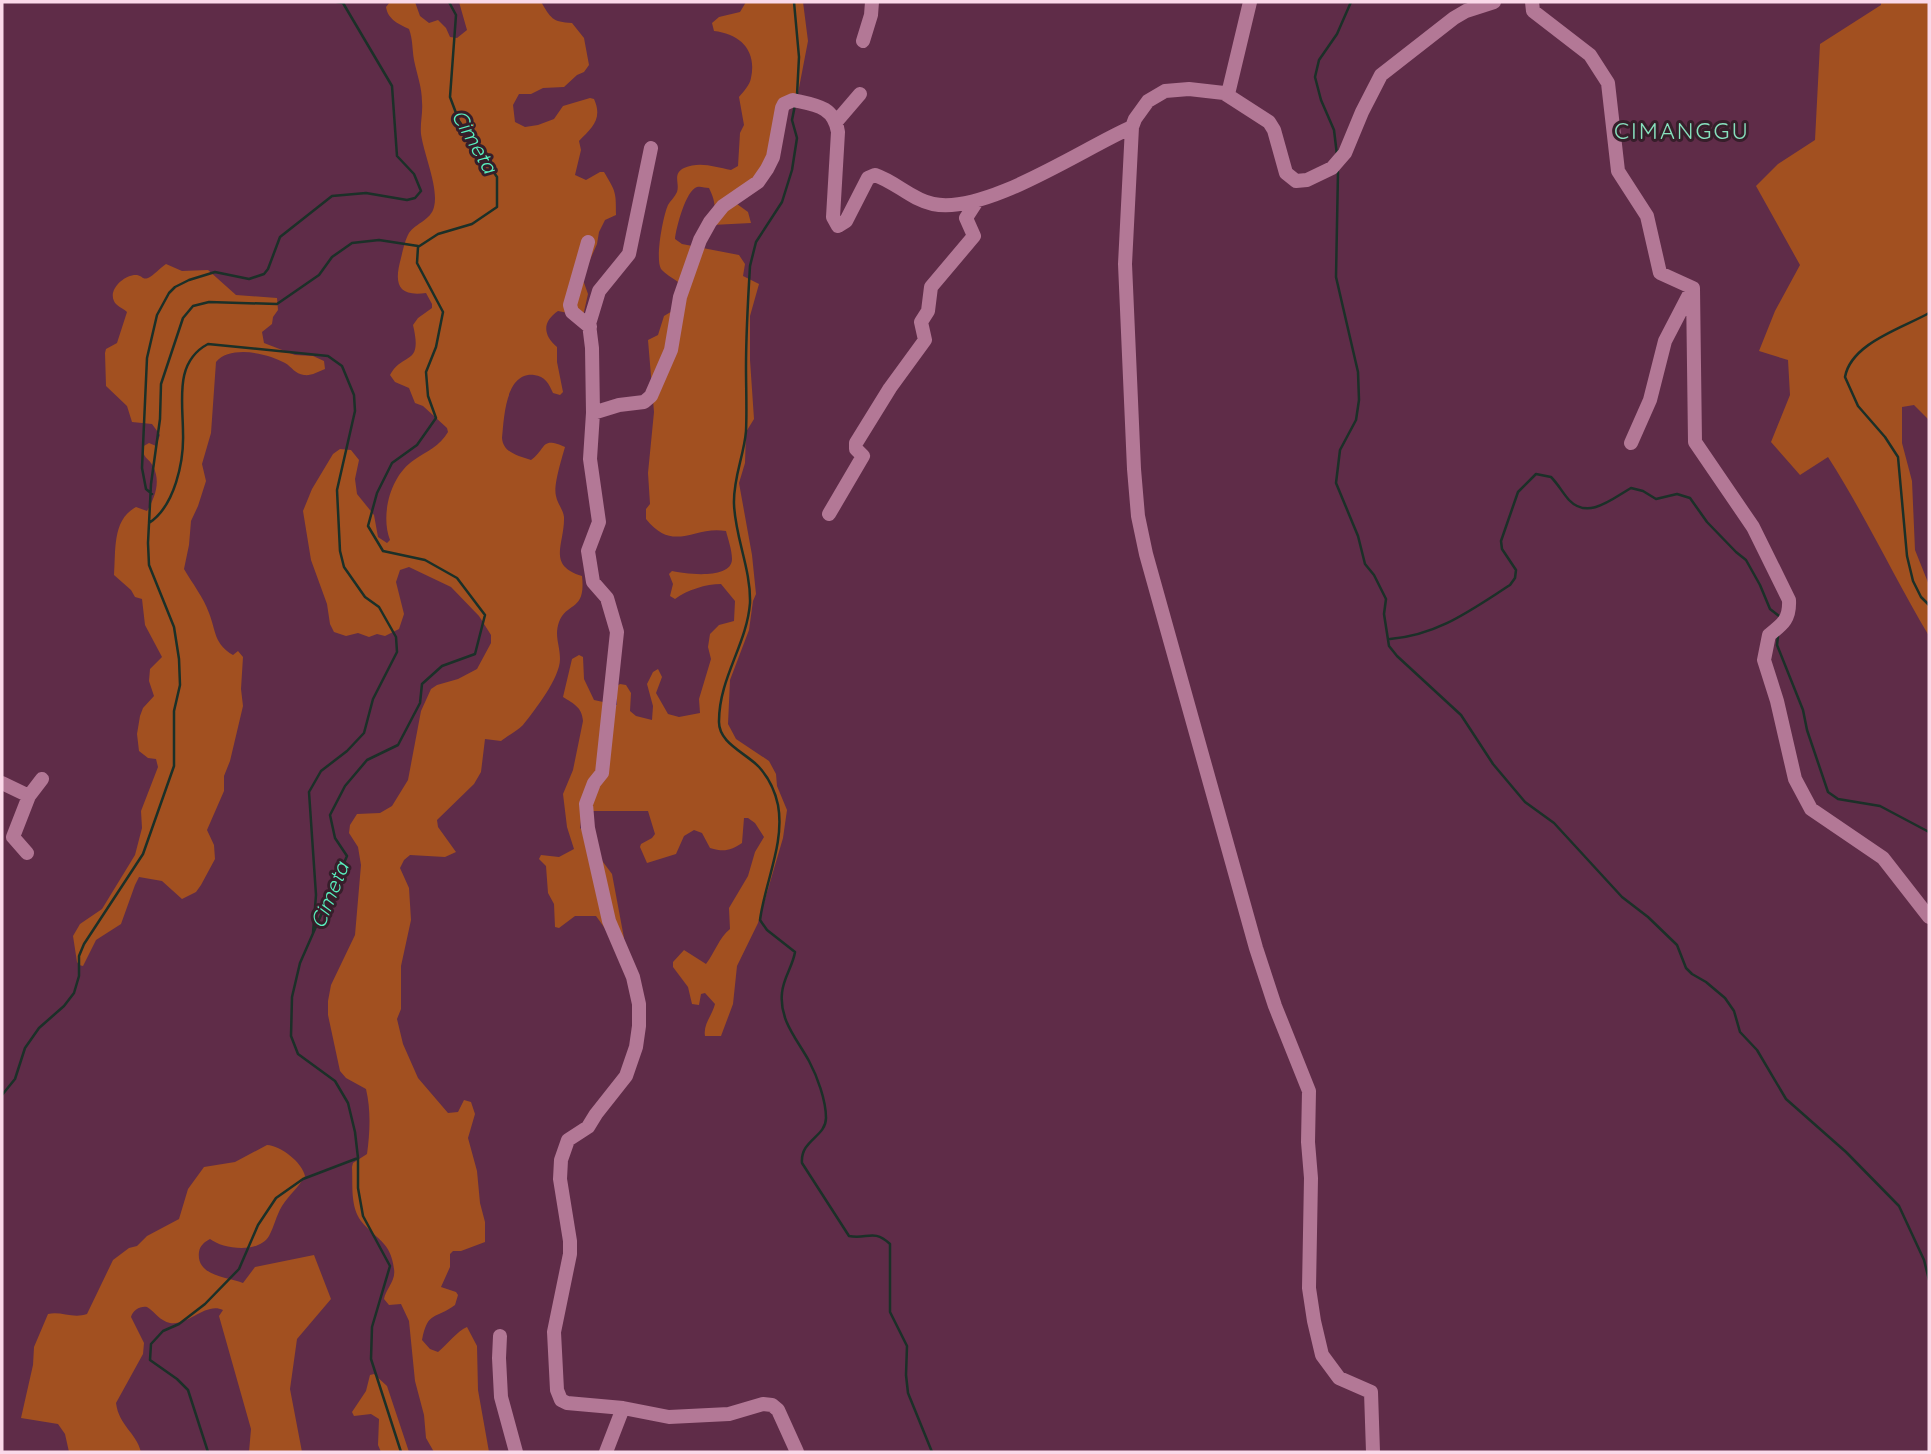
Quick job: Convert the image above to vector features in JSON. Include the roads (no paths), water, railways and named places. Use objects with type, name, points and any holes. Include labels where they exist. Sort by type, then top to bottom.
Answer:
[{"type":"street","points":[[863,41],[872,15],[872,2]]},
{"type":"street","points":[[1228,94],[1250,2]]},
{"type":"street","points":[[1373,1452],[1371,1392],[1339,1378],[1322,1355],[1309,1288],[1309,1091],[1275,1006],[1256,948],[1146,554],[1138,516],[1127,345],[1125,264],[1132,127],[1148,101],[1165,91],[1189,89],[1228,94],[1272,125],[1286,173],[1296,181],[1307,180],[1332,168],[1345,153],[1374,86],[1385,71],[1454,18],[1494,2]]},
{"type":"street","points":[[1532,2],[1533,11],[1590,55],[1608,83],[1618,171],[1647,216],[1660,273],[1693,288]]},
{"type":"street","points":[[836,122],[860,94]]},
{"type":"street","points":[[593,413],[619,405],[643,402],[651,396],[671,350],[680,297],[700,240],[723,206],[758,182],[767,169],[773,157],[784,104],[793,100],[826,109],[833,115],[836,122],[832,217],[838,226],[846,221],[868,178],[875,175],[930,204],[961,206],[1047,171],[1132,127]]},
{"type":"street","points":[[650,148],[629,254],[599,291],[594,302],[590,327],[593,413],[590,459],[599,522],[588,551],[593,582],[607,598],[617,632],[602,773],[594,783],[586,804],[588,828],[609,921],[633,977],[639,1004],[639,1026],[636,1047],[626,1076],[588,1128],[568,1140],[563,1151],[560,1179],[570,1254],[554,1332],[558,1390],[561,1400],[678,1417],[729,1413],[763,1404],[772,1405],[778,1410],[797,1452]]},
{"type":"street","points":[[829,514],[863,457],[856,449],[856,443],[890,388],[925,340],[921,322],[928,311],[931,287],[974,236],[966,218],[976,201]]},
{"type":"street","points":[[588,242],[570,305],[572,312],[590,327]]},
{"type":"street","points":[[1631,443],[1650,400],[1665,341],[1693,288]]},
{"type":"street","points":[[1693,288],[1695,442],[1753,527],[1790,600],[1790,612],[1783,624],[1769,635],[1764,660],[1777,701],[1795,779],[1811,809],[1884,858],[1929,917]]},
{"type":"street","points":[[27,853],[13,837],[29,796],[42,779]]},
{"type":"street","points":[[2,783],[29,796]]},
{"type":"street","points":[[500,1336],[501,1397],[516,1452]]},
{"type":"street","points":[[606,1452],[623,1408]]},
{"type":"waterway","points":[[152,494],[146,489],[142,468],[147,358],[157,315],[169,293],[189,280],[215,272],[249,279],[264,274],[280,237],[332,196],[366,193],[407,200],[415,198],[421,191],[414,174],[397,156],[392,86],[343,3],[337,2]]},
{"type":"waterway","name":"Cimeta","points":[[401,1452],[371,1359],[372,1327],[390,1266],[363,1216],[358,1188],[355,1132],[348,1103],[335,1081],[298,1054],[291,1036],[292,997],[300,963],[347,856],[335,838],[330,815],[345,786],[367,760],[398,745],[420,703],[422,684],[442,666],[475,654],[485,615],[457,578],[425,560],[383,551],[368,526],[377,493],[392,463],[417,445],[436,418],[428,396],[426,372],[436,347],[443,312],[417,263],[418,247],[438,234],[472,224],[497,207],[497,177],[459,121],[450,97],[456,15],[449,2]]},
{"type":"waterway","points":[[794,2],[799,57],[797,95]]},
{"type":"waterway","points":[[1337,155],[1334,130],[1321,100],[1315,77],[1319,60],[1337,34],[1351,2]]},
{"type":"waterway","points":[[795,105],[792,120],[797,138],[792,170],[782,202],[756,242],[750,266],[746,342],[746,431],[734,504],[750,603],[744,633],[723,690],[719,721],[720,729],[728,742],[754,762],[765,775],[778,805],[777,848],[760,920],[767,930],[795,952],[783,988],[783,1012],[815,1074],[826,1111],[825,1124],[805,1149],[802,1163],[849,1236],[874,1235],[890,1244],[890,1312],[907,1346],[908,1393],[932,1452]]},
{"type":"waterway","points":[[1338,172],[1336,277],[1358,372],[1359,400],[1356,420],[1340,450],[1336,483],[1358,536],[1365,564],[1386,599],[1384,614],[1389,646],[1461,715],[1493,764],[1525,802],[1554,823],[1622,897],[1677,945],[1686,968],[1692,974],[1725,998],[1734,1011],[1740,1032],[1757,1050],[1786,1099],[1846,1152],[1899,1206],[1924,1260],[1929,1280]]},
{"type":"waterway","points":[[2,1095],[15,1079],[25,1048],[39,1028],[64,1006],[74,993],[79,976],[79,956],[84,944],[143,854],[174,766],[174,711],[180,685],[179,659],[174,627],[149,565],[148,543],[161,384],[183,318],[193,306],[209,302],[277,304],[319,275],[332,257],[352,243],[379,240],[418,246]]},
{"type":"waterway","points":[[1929,313],[1867,346],[1849,365],[1845,377],[1858,406],[1885,437],[1898,457],[1907,556],[1913,581],[1921,597],[1929,605]]},
{"type":"waterway","points":[[149,523],[165,506],[180,469],[183,444],[183,383],[185,372],[197,352],[208,344],[328,356],[342,366],[354,395],[355,411],[337,490],[340,551],[344,567],[365,597],[379,607],[396,637],[397,652],[373,699],[364,733],[347,751],[321,771],[309,792],[316,895],[313,933]]},
{"type":"waterway","points":[[1390,639],[1407,637],[1439,627],[1510,585],[1516,570],[1502,549],[1501,541],[1518,492],[1536,474],[1551,477],[1569,500],[1584,508],[1600,506],[1631,488],[1656,499],[1677,494],[1690,498],[1707,522],[1746,560],[1770,609],[1779,616]]},
{"type":"waterway","points":[[1778,636],[1777,645],[1803,710],[1828,792],[1838,799],[1880,806],[1929,832]]},
{"type":"waterway","points":[[208,1452],[188,1390],[150,1360],[151,1344],[163,1331],[179,1324],[205,1304],[239,1269],[258,1225],[276,1198],[303,1179],[358,1158]]},
{"type":"district","name":"CIMANGGU","points":[[1682,130]]}]
